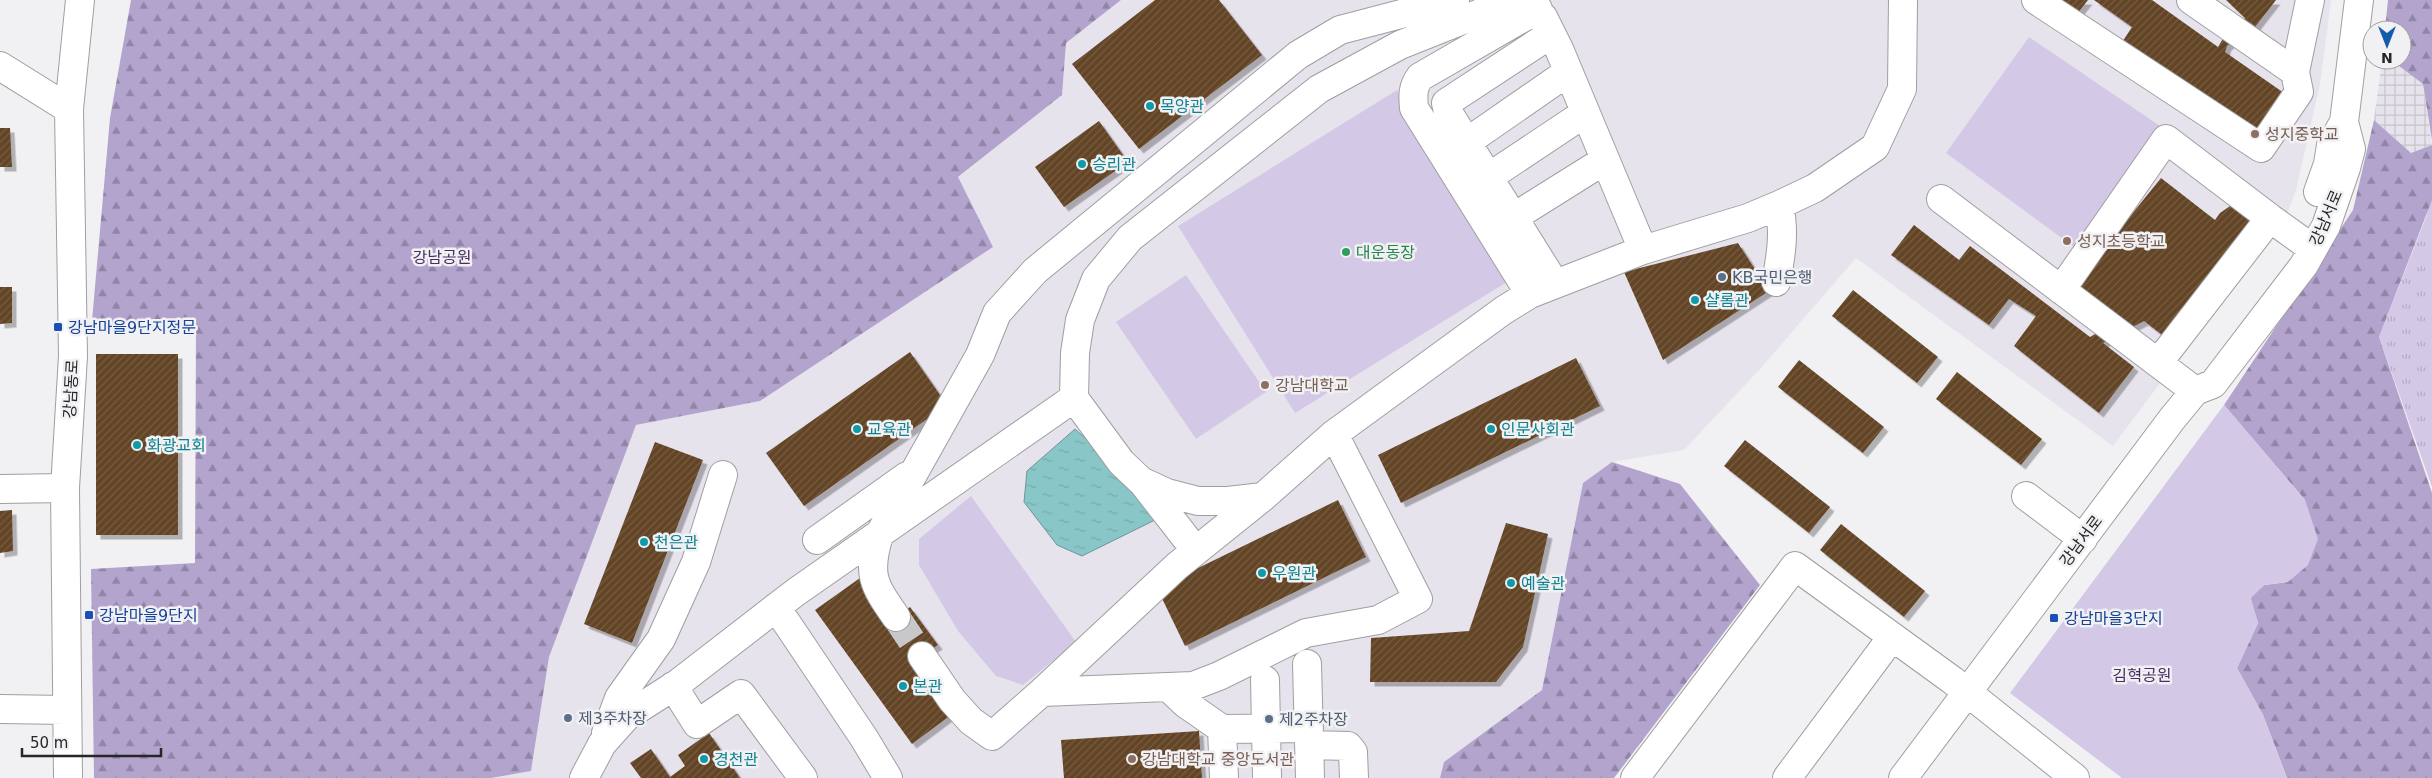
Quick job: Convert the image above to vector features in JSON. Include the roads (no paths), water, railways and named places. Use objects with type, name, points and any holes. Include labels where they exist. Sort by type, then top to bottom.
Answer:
[{"type":"street","name":"강남동로","points":[[68,778],[65,488],[72,356],[69,109],[80,0]]},
{"type":"street","points":[[896,617],[873,580],[871,560],[879,535],[980,355],[998,313],[1035,271],[1298,55],[1340,30],[1455,0]]},
{"type":"street","points":[[1196,551],[1142,481],[1121,462],[1074,398],[1080,320],[1096,279],[1130,238],[1319,89],[1400,45],[1513,0]]},
{"type":"street","points":[[922,656],[952,700],[971,721],[992,736],[1196,551],[1263,497],[1334,434],[1530,294],[1643,250],[1748,218],[1779,206],[1815,188],[1875,147],[1902,90],[1903,0]]},
{"type":"street","points":[[2036,0],[2261,148],[2299,92],[2295,72],[2310,0]]},
{"type":"street","points":[[2192,0],[2295,72]]},
{"type":"street","name":"강남서로","points":[[1903,778],[2195,391],[2199,374],[2306,244],[2310,219],[2328,164],[2331,145],[2344,122],[2359,0]]},
{"type":"street","points":[[1530,294],[1414,108],[1413,95],[1414,85],[1420,77],[1540,4],[1643,250]]},
{"type":"street","points":[[1551,34],[1446,103],[1448,112],[1555,284]]},
{"type":"street","points":[[0,66],[69,109]]},
{"type":"street","points":[[1467,142],[1568,72]]},
{"type":"street","points":[[1489,177],[1585,113]]},
{"type":"street","points":[[2061,290],[2166,140],[2306,244]]},
{"type":"street","points":[[1514,217],[1605,160]]},
{"type":"street","points":[[1941,199],[2195,391]]},
{"type":"street","points":[[1776,282],[1783,222],[1779,206]]},
{"type":"street","points":[[2158,363],[2270,218]]},
{"type":"street","points":[[602,744],[628,716],[673,686],[776,607],[879,535],[893,523],[1074,398]]},
{"type":"street","points":[[1042,692],[1193,686],[1219,676],[1306,633],[1378,620],[1418,599],[1334,434]]},
{"type":"street","points":[[817,540],[913,473]]},
{"type":"street","points":[[584,778],[602,744],[619,698],[661,639],[696,562],[723,475]]},
{"type":"street","points":[[1142,481],[1167,493],[1198,501],[1228,501],[1263,497]]},
{"type":"street","points":[[0,489],[65,488]]},
{"type":"street","points":[[2026,496],[2083,539]]},
{"type":"street","points":[[1645,774],[1795,566],[1968,692],[2076,778]]},
{"type":"street","points":[[776,607],[864,738],[888,778]]},
{"type":"street","points":[[1787,778],[1892,638]]},
{"type":"street","points":[[1307,664],[1310,778]]},
{"type":"street","points":[[1265,680],[1267,778]]},
{"type":"street","points":[[673,686],[697,724],[741,694],[804,778]]},
{"type":"street","points":[[1168,687],[1186,704],[1222,729],[1266,729],[1348,746],[1353,752],[1354,778]]},
{"type":"street","points":[[0,709],[66,710]]},
{"type":"street","points":[[1222,729],[1224,778]]},
{"type":"water","points":[[1075,429],[1093,445],[1155,520],[1082,556],[1057,545],[1024,502],[1027,471]]},
{"type":"tunnel","points":[[896,617],[922,656]]},
{"type":"place","name":"목양관","points":[[1150,106]]},
{"type":"place","name":"성지중학교","points":[[2255,134]]},
{"type":"place","name":"승리관","points":[[1082,164]]},
{"type":"place","name":"성지초등학교","points":[[2067,241]]},
{"type":"place","name":"대운동장","points":[[1346,252]]},
{"type":"place","name":"KB국민은행","points":[[1722,277]]},
{"type":"place","name":"샬롬관","points":[[1695,300]]},
{"type":"place","name":"강남마을9단지정문","points":[[58,327]]},
{"type":"place","name":"강남대학교","points":[[1265,385]]},
{"type":"place","name":"교육관","points":[[857,429]]},
{"type":"place","name":"인문사회관","points":[[1491,429]]},
{"type":"place","name":"화광교회","points":[[137,445]]},
{"type":"place","name":"천은관","points":[[644,542]]},
{"type":"place","name":"우원관","points":[[1262,573]]},
{"type":"place","name":"예술관","points":[[1511,583]]},
{"type":"place","name":"강남마을9단지","points":[[89,615]]},
{"type":"place","name":"강남마을3단지","points":[[2054,618]]},
{"type":"place","name":"본관","points":[[903,686]]},
{"type":"place","name":"제3주차장","points":[[568,718]]},
{"type":"place","name":"제2주차장","points":[[1269,719]]},
{"type":"place","name":"경천관","points":[[704,759]]},
{"type":"place","name":"강남대학교 중앙도서관","points":[[1132,759]]},
{"type":"park label","name":"강남공원","points":[[442,257]]},
{"type":"park label","name":"김혁공원","points":[[2142,675]]}]
